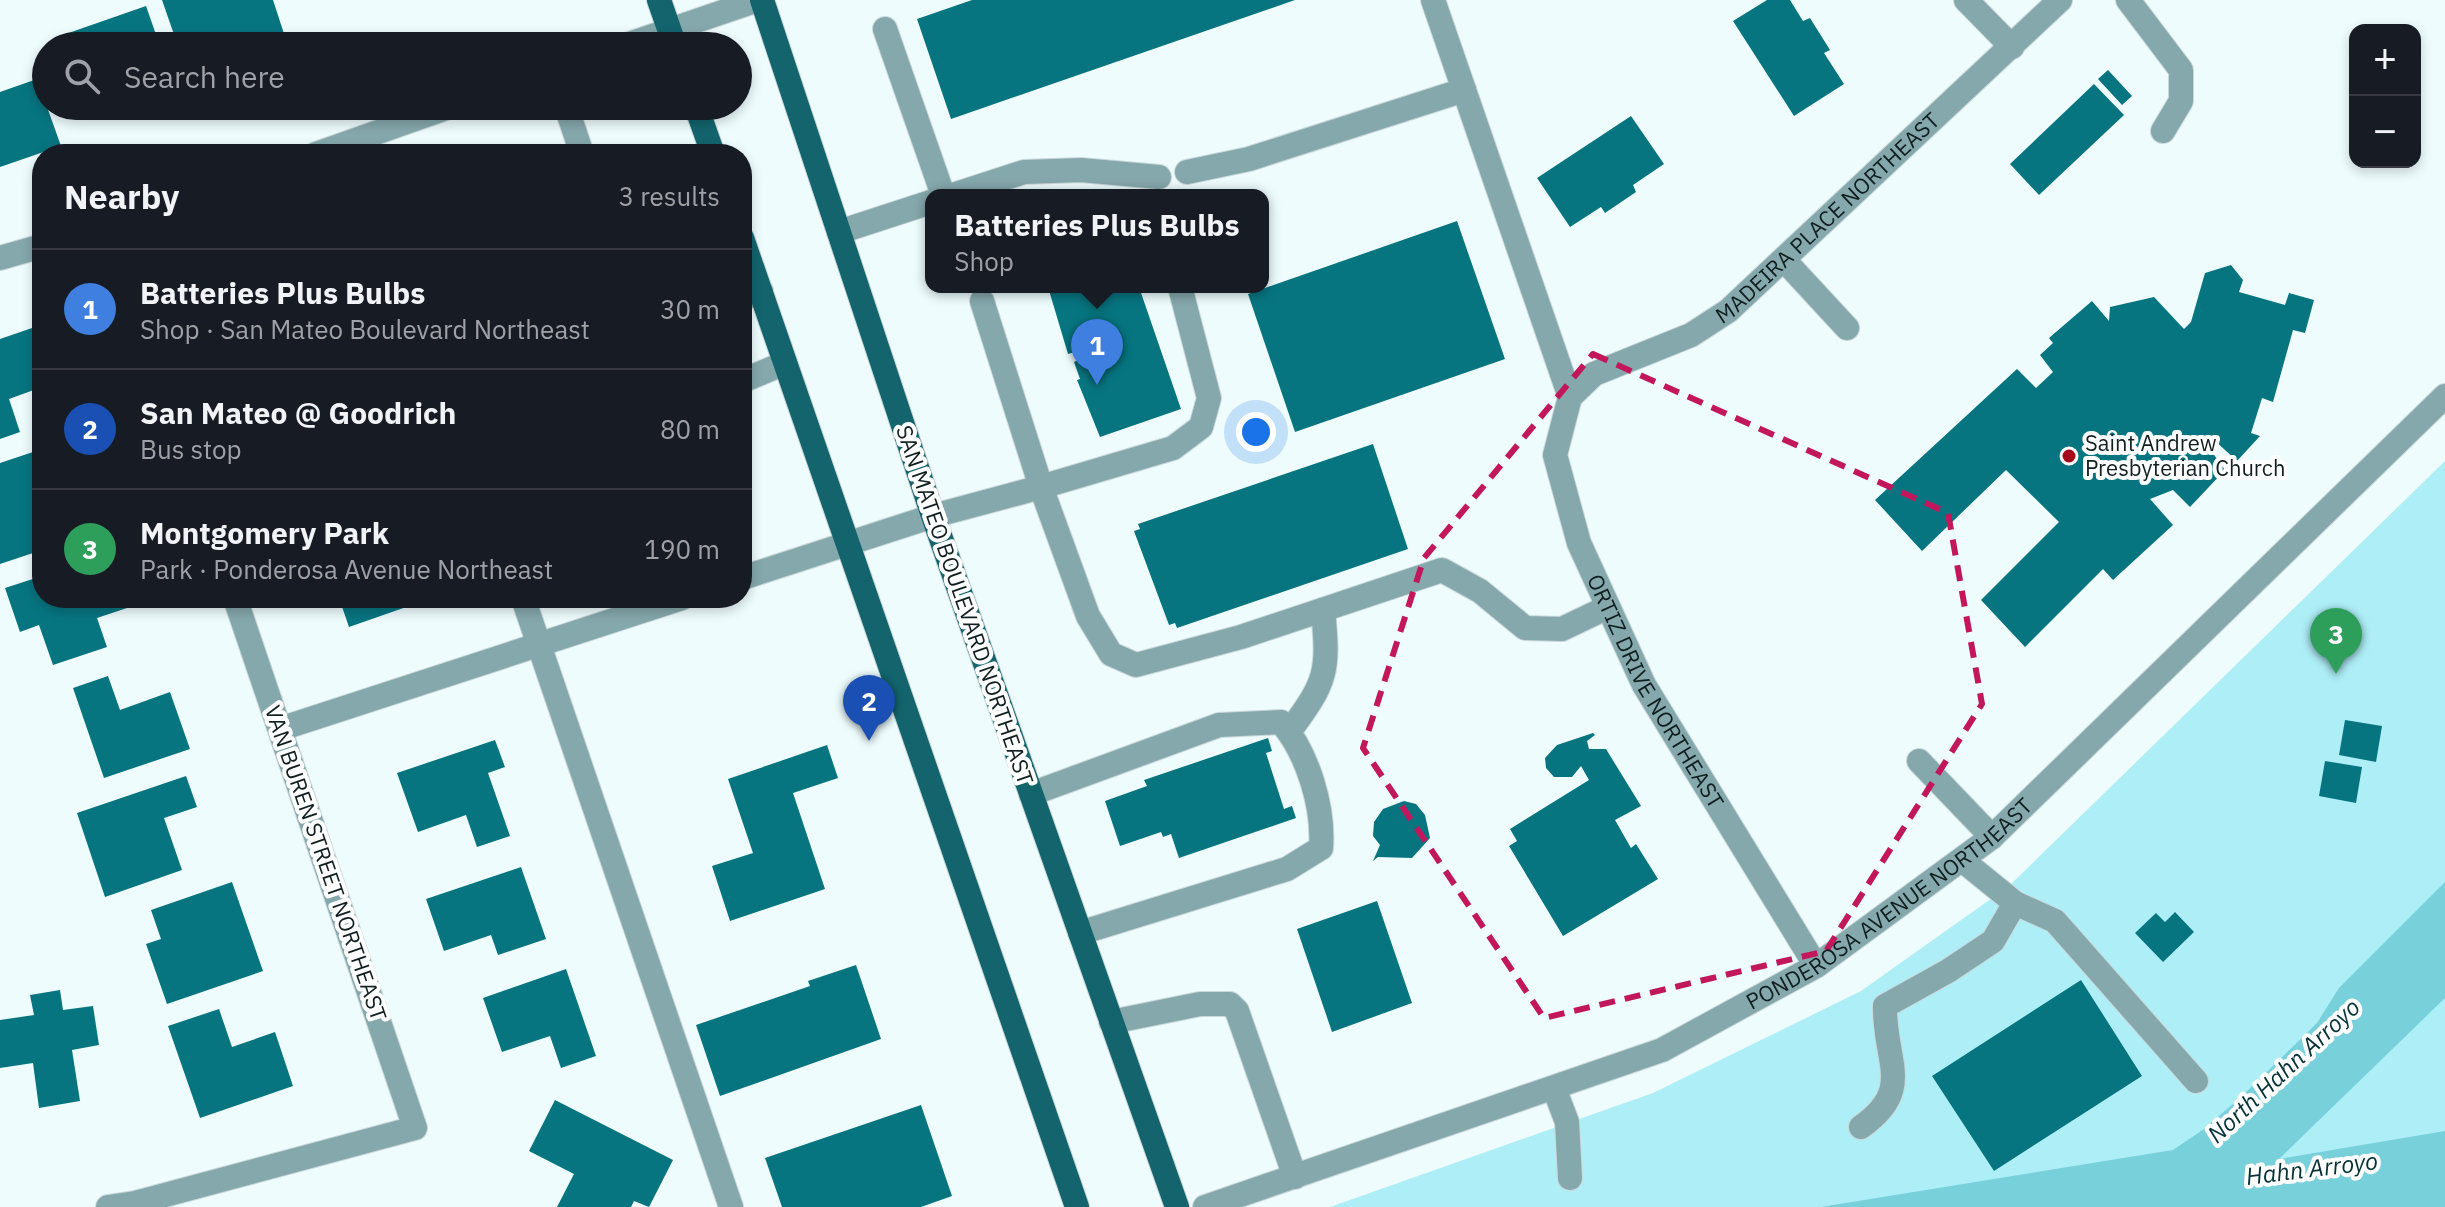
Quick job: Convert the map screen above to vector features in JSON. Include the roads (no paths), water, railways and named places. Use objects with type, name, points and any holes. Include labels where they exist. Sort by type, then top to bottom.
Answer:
[{"type":"main road","points":[[659,0],[670,32]]},
{"type":"main road","name":"SAN MATEO BOULEVARD NORTHEAST","points":[[760,0],[933,516],[1177,1207]]},
{"type":"main road","points":[[700,120],[708,144]]},
{"type":"main road","points":[[752,297],[785,363],[1077,1207]]},
{"type":"street","points":[[686,32],[760,0]]},
{"type":"street","points":[[1433,0],[1570,397]]},
{"type":"street","points":[[1966,0],[2012,47]]},
{"type":"street","name":"MADEIRA PLACE NORTHEAST","points":[[1570,397],[1594,374],[1691,335],[1728,311],[1785,261],[2060,0]]},
{"type":"street","points":[[2128,0],[2181,70],[2181,101],[2163,131]]},
{"type":"street","points":[[885,29],[941,189]]},
{"type":"street","points":[[1187,172],[1249,159],[1464,90]]},
{"type":"street","points":[[370,144],[422,120]]},
{"type":"street","points":[[571,120],[579,144]]},
{"type":"street","points":[[972,189],[1024,172],[1081,170],[1159,177]]},
{"type":"street","points":[[839,232],[925,204]]},
{"type":"street","points":[[0,258],[32,249]]},
{"type":"street","points":[[1785,261],[1847,328]]},
{"type":"street","points":[[752,568],[848,544],[933,516],[1173,448],[1201,427],[1209,398],[1182,293]]},
{"type":"street","points":[[982,301],[1041,487],[1088,616],[1111,654],[1136,665],[1241,637],[1442,570],[1480,591],[1525,628],[1562,629],[1608,607]]},
{"type":"street","points":[[752,377],[785,363]]},
{"type":"street","name":"PONDEROSA AVENUE NORTHEAST","points":[[1205,1207],[1662,1050],[1816,966],[1992,837],[2445,396]]},
{"type":"street","name":"ORTIZ DRIVE NORTHEAST","points":[[1570,397],[1555,455],[1579,543],[1644,685],[1816,966]]},
{"type":"street","name":"VAN BUREN STREET NORTHEAST","points":[[108,1207],[135,1203],[415,1128],[238,608]]},
{"type":"street","points":[[526,608],[731,1207]]},
{"type":"street","points":[[280,729],[651,608]]},
{"type":"street","points":[[1289,732],[1319,692],[1328,661],[1323,610]]},
{"type":"street","points":[[1031,794],[1219,725],[1281,722],[1296,739],[1323,820],[1321,848],[1287,869],[1080,933]]},
{"type":"street","points":[[1919,761],[1992,837]]},
{"type":"street","points":[[1962,860],[2015,903],[2055,921],[2196,1081]]},
{"type":"street","points":[[1861,1127],[1884,1110],[1895,1086],[1885,1036],[1885,1006],[1948,971],[1993,941],[2015,903]]},
{"type":"street","points":[[1111,1022],[1200,1004],[1230,1004],[1237,1011],[1295,1177]]},
{"type":"street","points":[[1554,1088],[1567,1122],[1570,1178]]},
{"type":"water","points":[[2445,882],[2445,998],[2279,1159],[2445,1131],[2445,1207],[1821,1207],[2173,1150],[2204,1129],[2242,1096],[2317,1023],[2339,988]]},
{"type":"place","name":"Batteries Plus Bulbs","points":[[1097,385]]},
{"type":"place","name":"Saint Andrew Presbyterian Church","points":[[2069,456]]},
{"type":"place","name":"Montgomery Park","points":[[2336,674]]},
{"type":"place","name":"San Mateo @ Goodrich","points":[[869,741]]},
{"type":"water label","name":"North Hahn Arroyo","points":[[2284,1071]]},
{"type":"water label","name":"Hahn Arroyo","points":[[2312,1169]]}]
